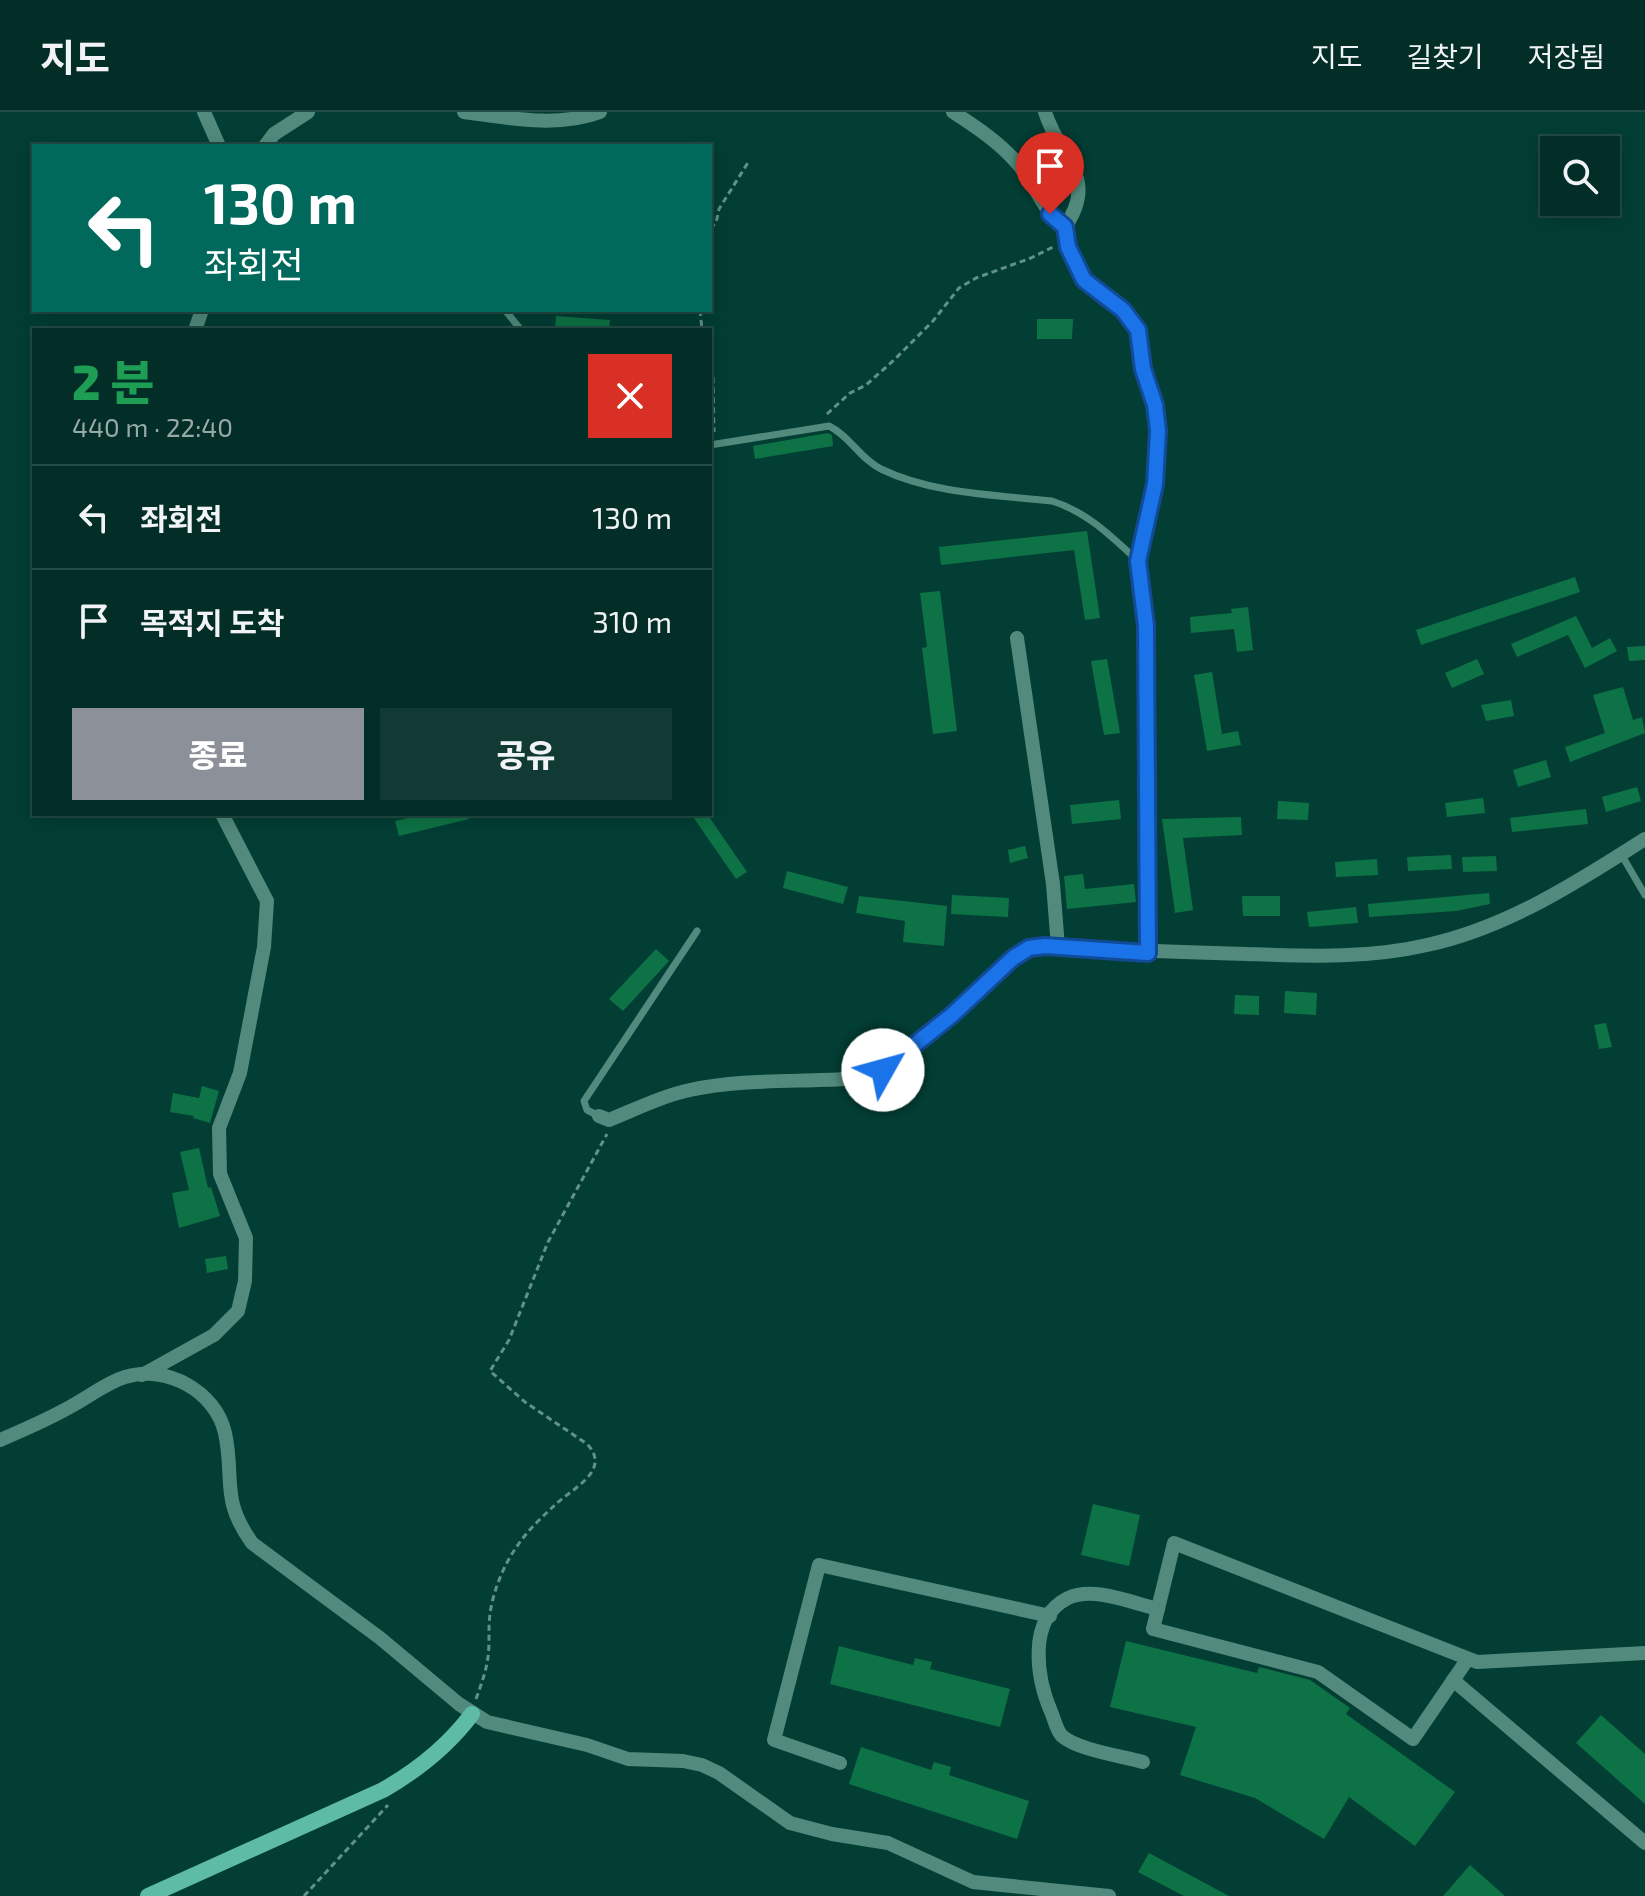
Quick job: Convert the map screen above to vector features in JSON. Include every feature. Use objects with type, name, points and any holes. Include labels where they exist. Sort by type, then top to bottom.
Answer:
[{"type":"street","points":[[204,112],[218,144]]},
{"type":"street","points":[[266,144],[274,134],[308,112]]},
{"type":"street","points":[[464,112],[564,120],[582,119],[600,112]]},
{"type":"street","points":[[953,112],[994,141],[1017,163],[1036,187],[1050,214],[1065,230],[1074,265],[1084,280],[1123,310],[1138,330],[1143,369],[1155,405],[1158,431],[1155,484],[1138,561],[1146,626],[1148,953]]},
{"type":"street","points":[[1045,112],[1081,190],[1079,202],[1065,230]]},
{"type":"street","points":[[1017,638],[1053,884],[1058,947]]},
{"type":"street","points":[[142,1375],[214,1335],[238,1311],[245,1281],[246,1238],[220,1174],[219,1128],[240,1073],[264,947],[267,901],[223,816]]},
{"type":"street","points":[[599,1116],[609,1120],[650,1102],[690,1090],[721,1085],[845,1079],[883,1070],[952,1015],[1013,958],[1029,948],[1338,957],[1429,945],[1520,911],[1569,887],[1645,839]]},
{"type":"street","points":[[0,1440],[76,1404],[116,1380],[130,1375],[169,1377],[212,1402],[221,1419],[229,1493],[234,1511],[252,1543],[380,1638],[472,1714],[507,1728],[587,1745],[628,1759],[683,1761],[702,1765],[719,1773],[790,1823],[888,1843],[973,1882],[1109,1896]]},
{"type":"street","points":[[1467,1660],[1413,1739],[1318,1672],[1153,1629],[1174,1543],[1467,1660],[1486,1663],[1645,1653]]},
{"type":"street","points":[[840,1763],[774,1740],[819,1565],[1050,1616]]},
{"type":"street","points":[[1143,1762],[1072,1743],[1060,1734],[1045,1699],[1038,1657],[1042,1630],[1050,1616],[1067,1599],[1082,1594],[1098,1595],[1158,1609]]},
{"type":"street","points":[[1453,1680],[1645,1843]]},
{"type":"street","points":[[148,1896],[383,1790],[417,1769],[456,1736],[472,1714]]},
{"type":"lane","points":[[507,312],[519,328]]},
{"type":"lane","points":[[714,444],[829,426],[839,431],[867,461],[882,470],[929,485],[1052,501],[1071,507],[1087,516],[1138,561]]},
{"type":"lane","points":[[1621,854],[1645,895]]},
{"type":"lane","points":[[599,1116],[587,1110],[584,1101],[697,931]]},
{"type":"path","points":[[712,226],[716,223],[719,209],[749,161]]},
{"type":"path","points":[[813,429],[850,393],[866,385],[894,360],[933,321],[959,288],[976,278],[1048,250],[1060,242],[1065,230]]},
{"type":"path","points":[[712,373],[714,444]]},
{"type":"path","points":[[472,1714],[489,1656],[490,1612],[502,1574],[516,1546],[555,1505],[583,1484],[592,1472],[596,1458],[587,1444],[525,1402],[490,1371],[509,1340],[548,1242],[596,1152],[623,1115]]},
{"type":"path","points":[[304,1896],[393,1799]]},
{"type":"building","points":[[556,316],[610,320],[609,328],[555,328]]},
{"type":"building","points":[[1037,319],[1073,319],[1072,339],[1037,339]]},
{"type":"building","points":[[828,433],[832,435],[833,446],[755,459],[753,446]]},
{"type":"building","points":[[1087,531],[1100,618],[1085,620],[1074,550],[941,565],[939,547]]},
{"type":"building","points":[[1575,577],[1580,592],[1421,645],[1416,630]]},
{"type":"building","points":[[940,591],[957,731],[933,734],[922,648],[927,647],[920,593]]},
{"type":"building","points":[[1248,607],[1253,650],[1237,652],[1234,629],[1191,633],[1190,617],[1232,613],[1231,609]]},
{"type":"building","points":[[1576,616],[1592,648],[1610,638],[1617,651],[1585,668],[1568,635],[1517,657],[1511,644]]},
{"type":"building","points":[[1645,646],[1645,660],[1629,661],[1627,647]]},
{"type":"building","points":[[1107,659],[1120,733],[1104,735],[1091,661]]},
{"type":"building","points":[[1477,659],[1484,674],[1452,688],[1445,673]]},
{"type":"building","points":[[1212,672],[1222,734],[1238,731],[1241,745],[1207,751],[1194,675]]},
{"type":"building","points":[[1623,687],[1633,720],[1642,717],[1645,733],[1570,762],[1565,747],[1605,733],[1593,695]]},
{"type":"building","points":[[1511,700],[1514,716],[1486,721],[1481,705]]},
{"type":"building","points":[[1546,760],[1551,777],[1518,787],[1513,770]]},
{"type":"building","points":[[1637,787],[1641,801],[1606,812],[1602,797]]},
{"type":"building","points":[[1483,798],[1485,813],[1447,817],[1445,803]]},
{"type":"building","points":[[1119,800],[1121,819],[1072,824],[1070,805]]},
{"type":"building","points":[[1278,801],[1309,803],[1308,820],[1277,819]]},
{"type":"building","points":[[1586,809],[1588,824],[1512,832],[1510,818]]},
{"type":"building","points":[[415,816],[468,816],[469,819],[399,836],[395,821]]},
{"type":"building","points":[[692,816],[708,816],[747,872],[736,879]]},
{"type":"building","points":[[1241,817],[1242,835],[1183,838],[1193,910],[1175,913],[1162,819]]},
{"type":"building","points":[[1025,846],[1028,858],[1010,863],[1008,850]]},
{"type":"building","points":[[1451,855],[1452,869],[1408,871],[1407,857]]},
{"type":"building","points":[[1496,856],[1497,871],[1463,872],[1462,857]]},
{"type":"building","points":[[1377,859],[1378,875],[1336,877],[1335,862]]},
{"type":"building","points":[[787,871],[848,887],[843,904],[783,888]]},
{"type":"building","points":[[1083,874],[1085,889],[1134,884],[1136,902],[1067,909],[1064,876]]},
{"type":"building","points":[[1489,893],[1490,904],[1456,911],[1369,917],[1368,904]]},
{"type":"building","points":[[952,895],[1009,898],[1008,917],[951,914]]},
{"type":"building","points":[[859,896],[947,906],[944,946],[903,942],[905,921],[856,913]]},
{"type":"building","points":[[1242,896],[1280,896],[1280,916],[1243,916]]},
{"type":"building","points":[[1356,907],[1358,923],[1309,927],[1307,912]]},
{"type":"building","points":[[656,949],[669,961],[623,1011],[609,999]]},
{"type":"building","points":[[1285,991],[1317,993],[1316,1015],[1284,1013]]},
{"type":"building","points":[[1235,995],[1259,996],[1259,1015],[1234,1014]]},
{"type":"building","points":[[1606,1023],[1612,1047],[1599,1049],[1594,1025]]},
{"type":"building","points":[[202,1086],[219,1091],[210,1123],[194,1116],[170,1112],[173,1093],[199,1098]]},
{"type":"building","points":[[199,1148],[208,1188],[211,1187],[220,1216],[179,1228],[172,1193],[189,1190],[180,1152]]},
{"type":"building","points":[[226,1256],[228,1269],[207,1273],[205,1259]]},
{"type":"building","points":[[1093,1504],[1140,1515],[1129,1566],[1081,1555]]},
{"type":"building","points":[[1126,1641],[1257,1673],[1259,1667],[1310,1680],[1350,1708],[1346,1714],[1455,1792],[1415,1846],[1349,1797],[1324,1839],[1255,1798],[1180,1775],[1196,1727],[1110,1707]]},
{"type":"building","points":[[839,1646],[913,1665],[915,1658],[932,1662],[930,1669],[1010,1689],[1000,1727],[830,1684]]},
{"type":"building","points":[[1601,1715],[1645,1754],[1645,1804],[1576,1743]]},
{"type":"building","points":[[861,1747],[931,1770],[934,1762],[951,1767],[949,1775],[1029,1801],[1017,1839],[849,1784]]},
{"type":"building","points":[[1149,1853],[1229,1896],[1184,1896],[1138,1872]]},
{"type":"building","points":[[1470,1865],[1505,1896],[1443,1896]]},
{"type":"route","points":[[883,1070],[952,1015],[1013,958],[1029,948],[1045,946],[1148,953],[1146,626],[1138,561],[1155,484],[1158,431],[1155,405],[1143,369],[1138,330],[1133,320],[1084,280],[1074,265],[1065,227],[1050,214]]}]
